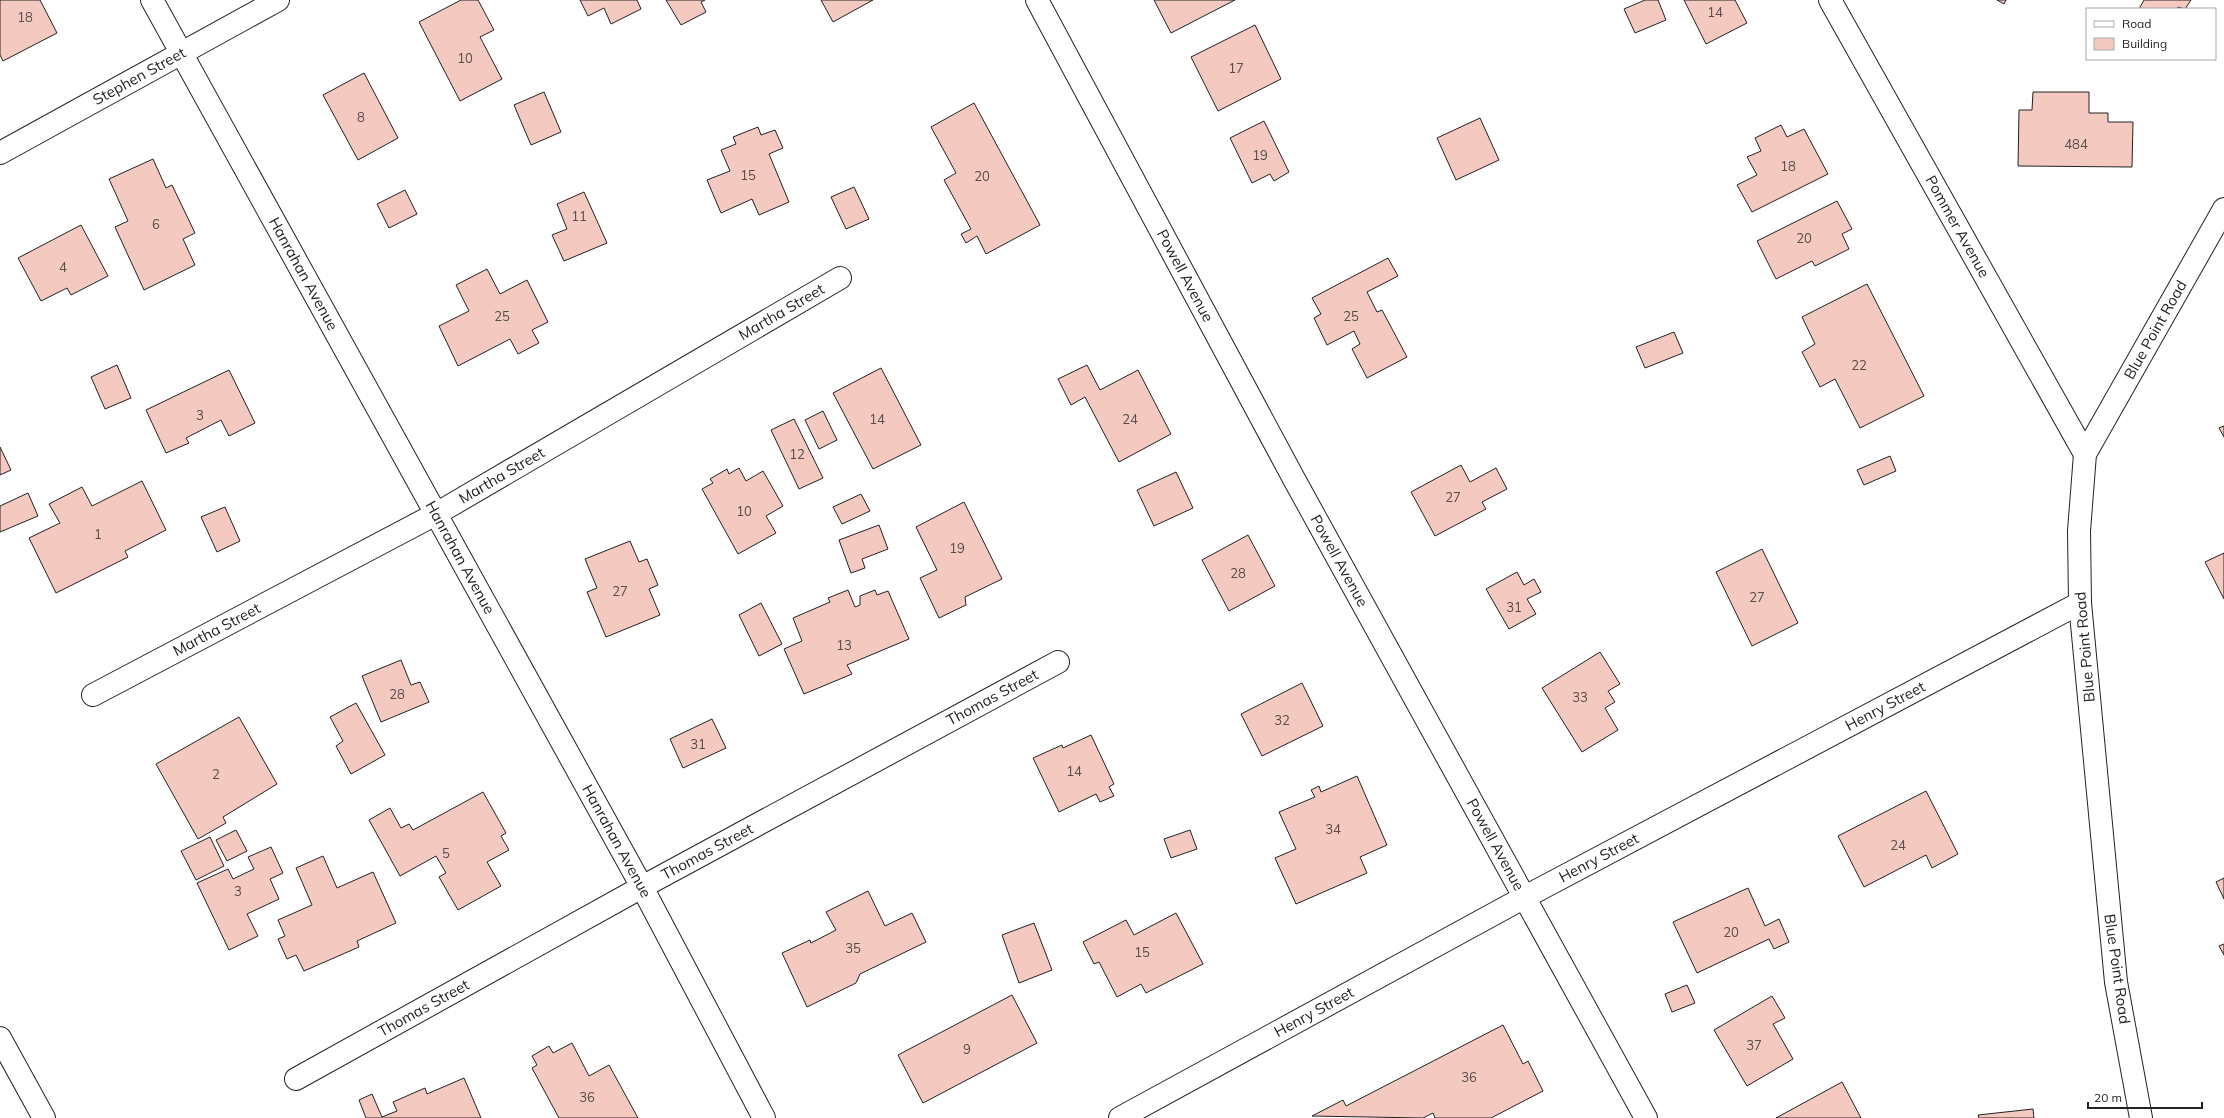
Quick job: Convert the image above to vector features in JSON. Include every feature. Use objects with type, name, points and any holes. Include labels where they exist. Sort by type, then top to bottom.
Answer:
[{"type":"street","name":"Hanrahan Avenue","points":[[152,0],[642,887],[764,1118]]},
{"type":"street","name":"Stephen Street","points":[[0,153],[278,0]]},
{"type":"street","name":"Powell Avenue","points":[[1037,0],[1294,479],[1646,1118]]},
{"type":"street","name":"Pommer Avenue","points":[[1830,0],[2085,454]]},
{"type":"street","name":"Blue Point Road","points":[[2141,1118],[2116,982],[2080,603],[2079,531],[2085,454],[2224,209]]},
{"type":"street","name":"Martha Street","points":[[93,695],[436,514],[840,278]]},
{"type":"street","name":"Henry Street","points":[[1120,1118],[1525,897],[2080,603]]},
{"type":"street","name":"Thomas Street","points":[[296,1079],[642,887],[1058,662]]},
{"type":"street","points":[[0,1038],[44,1118]]},
{"type":"building","points":[[0,0],[40,0],[57,33],[3,61],[0,55]]},
{"type":"building","points":[[461,0],[478,0],[494,30],[480,37],[502,79],[460,101],[419,22]]},
{"type":"building","points":[[580,0],[637,0],[641,9],[611,24],[604,8],[588,16]]},
{"type":"building","points":[[666,0],[705,0],[701,2],[706,12],[681,25]]},
{"type":"building","points":[[821,0],[873,0],[833,22]]},
{"type":"building","points":[[1154,0],[1235,0],[1171,33]]},
{"type":"building","points":[[1645,0],[1658,0],[1666,20],[1635,33],[1624,9]]},
{"type":"building","points":[[1684,0],[1735,0],[1747,23],[1706,44]]},
{"type":"building","points":[[1997,0],[2006,0],[2004,4]]},
{"type":"building","points":[[2144,0],[2191,0],[2186,8],[2140,8]]},
{"type":"building","points":[[1255,25],[1281,79],[1218,111],[1191,57]]},
{"type":"building","points":[[364,73],[398,138],[358,160],[323,95]]},
{"type":"building","points":[[544,92],[561,132],[531,145],[514,105]]},
{"type":"building","points":[[2033,92],[2089,92],[2089,113],[2108,113],[2108,122],[2133,122],[2132,167],[2018,166],[2019,110],[2032,110]]},
{"type":"building","points":[[974,103],[1040,225],[986,254],[977,236],[966,243],[961,234],[971,229],[944,180],[956,173],[931,127]]},
{"type":"building","points":[[1480,118],[1499,160],[1456,180],[1437,138]]},
{"type":"building","points":[[1264,121],[1289,172],[1274,181],[1270,174],[1252,183],[1230,138]]},
{"type":"building","points":[[1781,125],[1787,137],[1804,129],[1828,174],[1752,212],[1737,185],[1757,175],[1747,157],[1761,151],[1755,138]]},
{"type":"building","points":[[758,127],[761,135],[775,130],[783,148],[769,154],[789,202],[759,215],[752,199],[721,213],[707,180],[730,171],[721,150],[736,144],[733,137]]},
{"type":"building","points":[[153,159],[166,188],[172,185],[195,233],[183,239],[195,265],[144,290],[115,227],[128,221],[109,179]]},
{"type":"building","points":[[854,187],[869,219],[846,229],[831,197]]},
{"type":"building","points":[[405,190],[417,214],[389,228],[377,204]]},
{"type":"building","points":[[584,192],[607,243],[564,261],[552,235],[567,229],[557,204]]},
{"type":"building","points":[[1837,201],[1852,229],[1842,234],[1849,249],[1815,266],[1812,261],[1776,279],[1757,241]]},
{"type":"building","points":[[81,225],[108,276],[71,295],[67,288],[41,301],[18,258]]},
{"type":"building","points":[[1388,258],[1398,276],[1367,292],[1377,312],[1382,310],[1407,357],[1367,378],[1352,349],[1360,344],[1354,331],[1327,345],[1314,318],[1321,314],[1312,298]]},
{"type":"building","points":[[487,269],[500,294],[527,280],[548,322],[532,330],[539,343],[518,354],[510,339],[458,366],[439,326],[469,311],[456,285]]},
{"type":"building","points":[[1867,284],[1924,396],[1860,428],[1835,379],[1820,387],[1802,352],[1815,344],[1802,317]]},
{"type":"building","points":[[1674,332],[1683,353],[1645,368],[1636,347]]},
{"type":"building","points":[[117,365],[131,398],[105,409],[91,377]]},
{"type":"building","points":[[1087,365],[1100,390],[1138,370],[1171,434],[1119,462],[1085,397],[1071,405],[1058,379]]},
{"type":"building","points":[[881,368],[921,445],[873,469],[833,393]]},
{"type":"building","points":[[229,370],[255,423],[229,436],[221,420],[186,438],[189,443],[166,453],[146,410]]},
{"type":"building","points":[[823,411],[837,440],[819,449],[805,420]]},
{"type":"building","points":[[794,419],[823,478],[799,489],[771,430]]},
{"type":"building","points":[[2224,426],[2224,437],[2219,428]]},
{"type":"building","points":[[0,447],[11,470],[0,475]]},
{"type":"building","points":[[1890,456],[1896,471],[1864,485],[1857,470]]},
{"type":"building","points":[[1461,465],[1470,482],[1496,468],[1507,489],[1482,502],[1486,509],[1435,536],[1411,492]]},
{"type":"building","points":[[739,468],[746,481],[763,471],[783,506],[766,516],[776,533],[738,554],[702,489],[713,483],[710,479],[727,469],[729,474]]},
{"type":"building","points":[[1176,472],[1193,508],[1154,526],[1137,490]]},
{"type":"building","points":[[142,481],[166,530],[125,551],[128,557],[56,593],[29,538],[60,523],[49,504],[82,487],[92,506]]},
{"type":"building","points":[[28,493],[38,516],[0,532],[0,506]]},
{"type":"building","points":[[861,494],[870,511],[842,524],[833,507]]},
{"type":"building","points":[[964,502],[1002,579],[965,597],[966,605],[939,618],[920,578],[937,570],[916,527]]},
{"type":"building","points":[[225,507],[240,541],[217,552],[201,517]]},
{"type":"building","points":[[879,525],[888,549],[862,559],[865,568],[851,573],[839,540]]},
{"type":"building","points":[[1248,535],[1275,586],[1229,611],[1202,560]]},
{"type":"building","points":[[630,541],[639,562],[647,559],[658,585],[649,589],[660,615],[606,637],[587,592],[597,588],[585,559]]},
{"type":"building","points":[[1762,549],[1798,623],[1752,646],[1716,572]]},
{"type":"building","points":[[2224,553],[2224,599],[2205,562]]},
{"type":"building","points":[[1517,572],[1524,585],[1534,579],[1541,592],[1527,599],[1536,614],[1509,629],[1486,589]]},
{"type":"building","points":[[848,590],[855,607],[860,605],[860,596],[875,590],[877,595],[888,591],[909,639],[847,665],[852,674],[804,694],[784,649],[802,641],[793,618],[830,602],[828,598]]},
{"type":"building","points":[[761,603],[782,644],[759,656],[739,615]]},
{"type":"building","points":[[1600,652],[1620,684],[1608,691],[1615,702],[1605,708],[1618,730],[1582,752],[1542,688]]},
{"type":"building","points":[[401,660],[411,685],[420,682],[429,702],[381,722],[362,676]]},
{"type":"building","points":[[1302,683],[1323,726],[1262,756],[1241,714]]},
{"type":"building","points":[[356,703],[385,755],[351,774],[336,746],[343,741],[330,717]]},
{"type":"building","points":[[239,717],[277,784],[223,817],[226,823],[198,839],[156,764]]},
{"type":"building","points":[[712,719],[726,748],[683,768],[670,739]]},
{"type":"building","points":[[1091,735],[1114,784],[1109,787],[1114,796],[1100,802],[1096,794],[1059,812],[1033,758],[1062,745],[1063,748]]},
{"type":"building","points":[[1357,776],[1387,845],[1360,857],[1367,873],[1296,904],[1275,858],[1296,849],[1279,812],[1315,797],[1311,790],[1319,786],[1321,792]]},
{"type":"building","points":[[1926,791],[1958,854],[1932,868],[1926,855],[1864,887],[1838,836]]},
{"type":"building","points":[[483,792],[506,833],[501,836],[509,850],[487,862],[501,886],[458,910],[439,877],[446,873],[436,856],[400,876],[369,820],[390,808],[401,828],[409,824],[413,830]]},
{"type":"building","points":[[236,830],[247,851],[227,861],[216,840]]},
{"type":"building","points":[[1190,830],[1197,849],[1171,858],[1164,839]]},
{"type":"building","points":[[210,837],[224,866],[196,880],[181,851]]},
{"type":"building","points":[[271,847],[283,873],[270,879],[279,899],[247,914],[258,936],[229,950],[197,883],[228,869],[233,879],[254,869],[248,857]]},
{"type":"building","points":[[323,856],[337,888],[373,872],[396,923],[357,941],[359,947],[304,971],[296,955],[287,959],[278,939],[285,936],[278,920],[312,905],[296,868]]},
{"type":"building","points":[[2224,878],[2224,899],[2216,882]]},
{"type":"building","points":[[1748,888],[1765,926],[1779,919],[1789,942],[1774,949],[1769,939],[1697,973],[1673,922]]},
{"type":"building","points":[[868,891],[885,926],[912,913],[926,942],[860,974],[856,983],[807,1007],[782,953],[810,940],[811,943],[836,930],[826,912]]},
{"type":"building","points":[[1176,913],[1203,964],[1146,993],[1141,984],[1117,997],[1099,962],[1094,964],[1083,942],[1126,920],[1134,935]]},
{"type":"building","points":[[1034,923],[1052,970],[1019,983],[1002,935]]},
{"type":"building","points":[[2224,944],[2224,955],[2219,946]]},
{"type":"building","points":[[1687,985],[1695,1003],[1672,1012],[1665,994]]},
{"type":"building","points":[[1012,995],[1037,1043],[923,1103],[898,1055]]},
{"type":"building","points":[[1772,996],[1785,1018],[1773,1024],[1793,1059],[1747,1086],[1714,1030]]},
{"type":"building","points":[[1503,1025],[1523,1064],[1528,1061],[1543,1091],[1491,1118],[1435,1118],[1433,1113],[1423,1118],[1312,1116],[1343,1100],[1346,1106]]},
{"type":"building","points":[[572,1043],[589,1076],[609,1065],[638,1118],[559,1118],[532,1068],[537,1065],[532,1056],[549,1046],[553,1053]]},
{"type":"building","points":[[464,1078],[481,1118],[366,1118],[359,1100],[372,1094],[382,1117],[397,1111],[393,1102],[425,1088],[427,1094]]},
{"type":"building","points":[[1842,1082],[1861,1118],[1776,1118]]},
{"type":"building","points":[[2033,1109],[2034,1118],[1979,1118],[1978,1115]]}]
